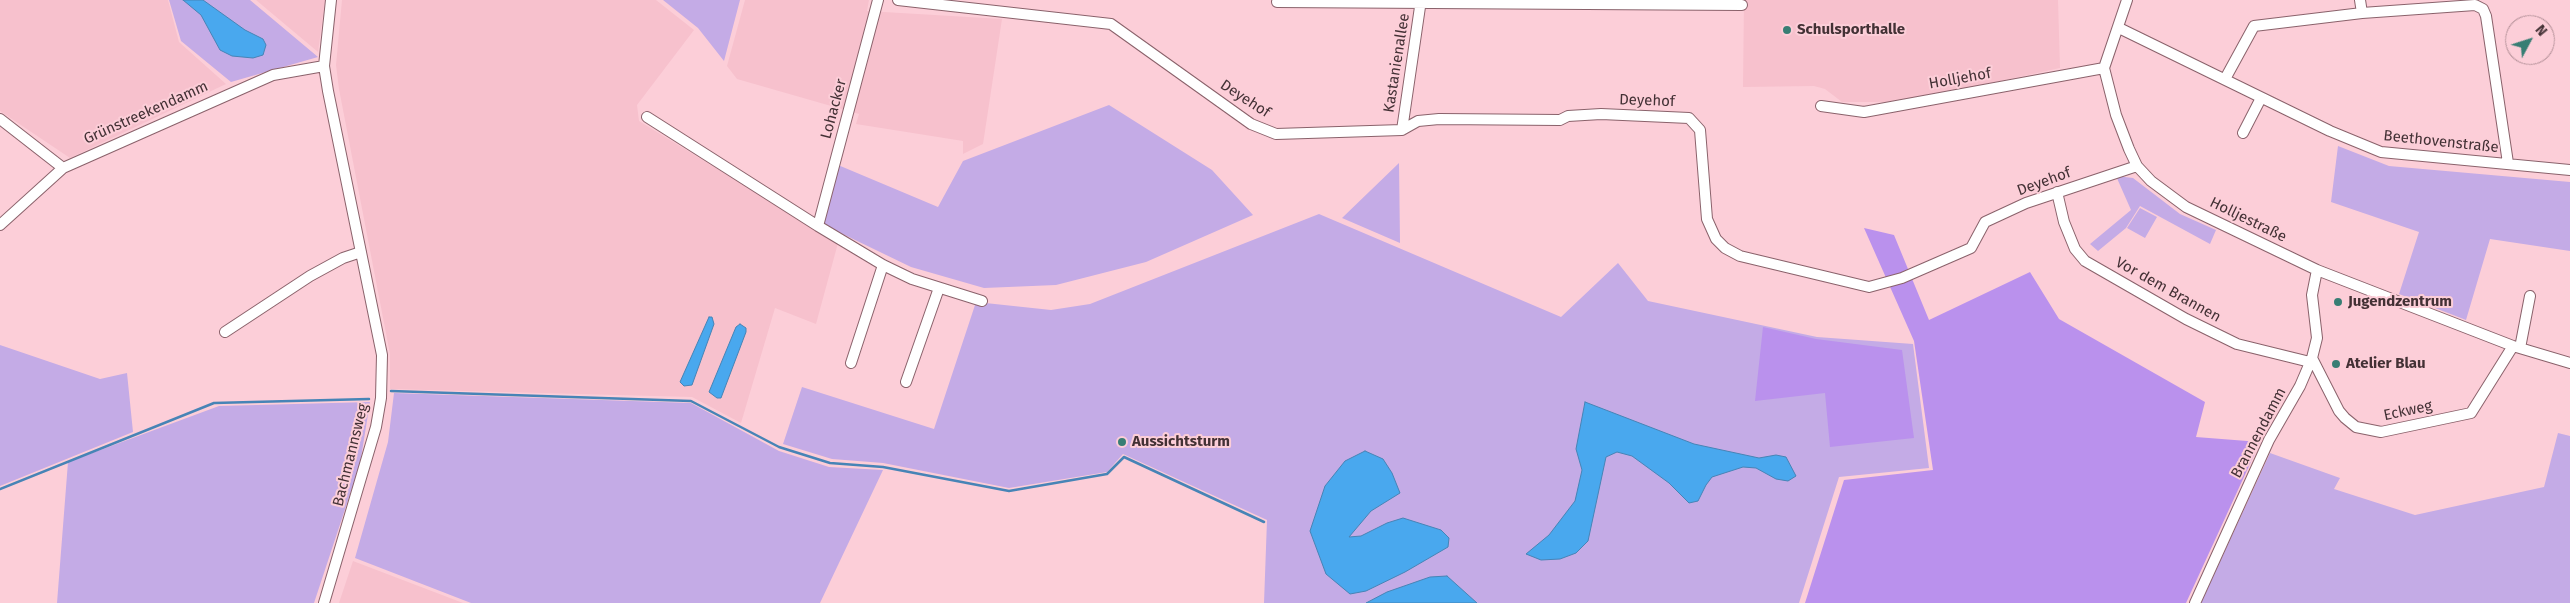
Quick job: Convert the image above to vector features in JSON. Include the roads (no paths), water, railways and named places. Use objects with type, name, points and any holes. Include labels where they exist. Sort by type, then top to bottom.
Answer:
[{"type":"street","name":"Bachmannsweg","points":[[324,603],[367,465],[381,398],[382,355],[324,66],[331,0]]},
{"type":"street","name":"Lohacker","points":[[818,226],[878,0]]},
{"type":"street","name":"Deyehof","points":[[898,0],[1111,24],[1251,124],[1276,134],[1402,130],[1418,121],[1439,119],[1560,120],[1568,116],[1601,114],[1689,118],[1700,130],[1707,219],[1716,239],[1725,248],[1740,256],[1869,287],[1902,278],[1971,248],[1985,222],[2056,192],[2137,166]]},
{"type":"street","points":[[2104,68],[2127,0]]},
{"type":"street","points":[[2360,0],[2362,13]]},
{"type":"street","points":[[1277,2],[1603,2],[1742,5]]},
{"type":"street","name":"Kastanienallee","points":[[1402,130],[1421,2]]},
{"type":"street","points":[[2225,79],[2254,26],[2362,13],[2448,6],[2475,6],[2483,9],[2508,163]]},
{"type":"street","name":"Beethovenstraße","points":[[2119,28],[2360,146],[2381,152],[2570,170]]},
{"type":"street","name":"Grünstreekendamm","points":[[0,225],[63,168],[273,75],[324,66]]},
{"type":"street","name":"Holljehof","points":[[1821,106],[1864,112],[2104,68]]},
{"type":"street","name":"Holljestraße","points":[[2104,68],[2116,115],[2137,166],[2151,181],[2186,207],[2317,270],[2516,347],[2570,363]]},
{"type":"street","points":[[2243,133],[2261,98]]},
{"type":"street","points":[[647,117],[883,265],[912,279],[982,301]]},
{"type":"street","points":[[0,119],[63,168]]},
{"type":"street","name":"Vor dem Brannen","points":[[2056,192],[2064,222],[2075,249],[2086,261],[2186,318],[2237,344],[2311,360]]},
{"type":"street","points":[[225,332],[310,276],[344,258],[362,252]]},
{"type":"street","points":[[851,363],[883,265]]},
{"type":"street","name":"Brannendamm","points":[[2195,603],[2268,440],[2300,386],[2311,360],[2316,338],[2312,295],[2317,270]]},
{"type":"street","points":[[906,382],[939,288]]},
{"type":"street","points":[[2516,347],[2530,296]]},
{"type":"street","name":"Eckweg","points":[[2311,360],[2338,411],[2356,426],[2381,432],[2471,413],[2516,347]]},
{"type":"water","points":[[183,0],[203,0],[245,30],[263,39],[266,45],[263,55],[253,58],[232,56],[220,50],[201,15]]},
{"type":"water","points":[[709,317],[712,317],[714,324],[692,385],[684,386],[680,382]]},
{"type":"water","points":[[740,324],[746,328],[746,332],[721,398],[717,398],[709,392],[736,327]]},
{"type":"water","points":[[1585,402],[1694,444],[1759,458],[1776,455],[1786,457],[1796,476],[1788,481],[1776,479],[1756,468],[1743,467],[1712,477],[1698,501],[1689,503],[1669,483],[1632,456],[1617,452],[1606,457],[1588,541],[1576,553],[1560,559],[1541,560],[1526,554],[1549,535],[1575,501],[1582,470],[1576,449]]},
{"type":"water","points":[[1365,451],[1383,459],[1392,473],[1400,493],[1371,511],[1349,537],[1361,536],[1387,523],[1403,518],[1441,530],[1449,538],[1448,547],[1405,572],[1366,591],[1350,594],[1326,574],[1310,531],[1325,486],[1345,461]]},
{"type":"water","points":[[1447,576],[1477,603],[1366,603],[1387,592],[1430,577]]},
{"type":"waterway","points":[[391,391],[691,401],[779,447],[830,463],[883,467],[1009,491],[1107,474],[1124,457],[1264,522]]},
{"type":"waterway","points":[[0,489],[214,403],[369,399]]},
{"type":"place","name":"Schulsporthalle","points":[[1787,30]]},
{"type":"place","name":"Jugendzentrum","points":[[2338,302]]},
{"type":"place","name":"Atelier Blau","points":[[2336,364]]},
{"type":"place","name":"Aussichtsturm","points":[[1122,442]]}]
